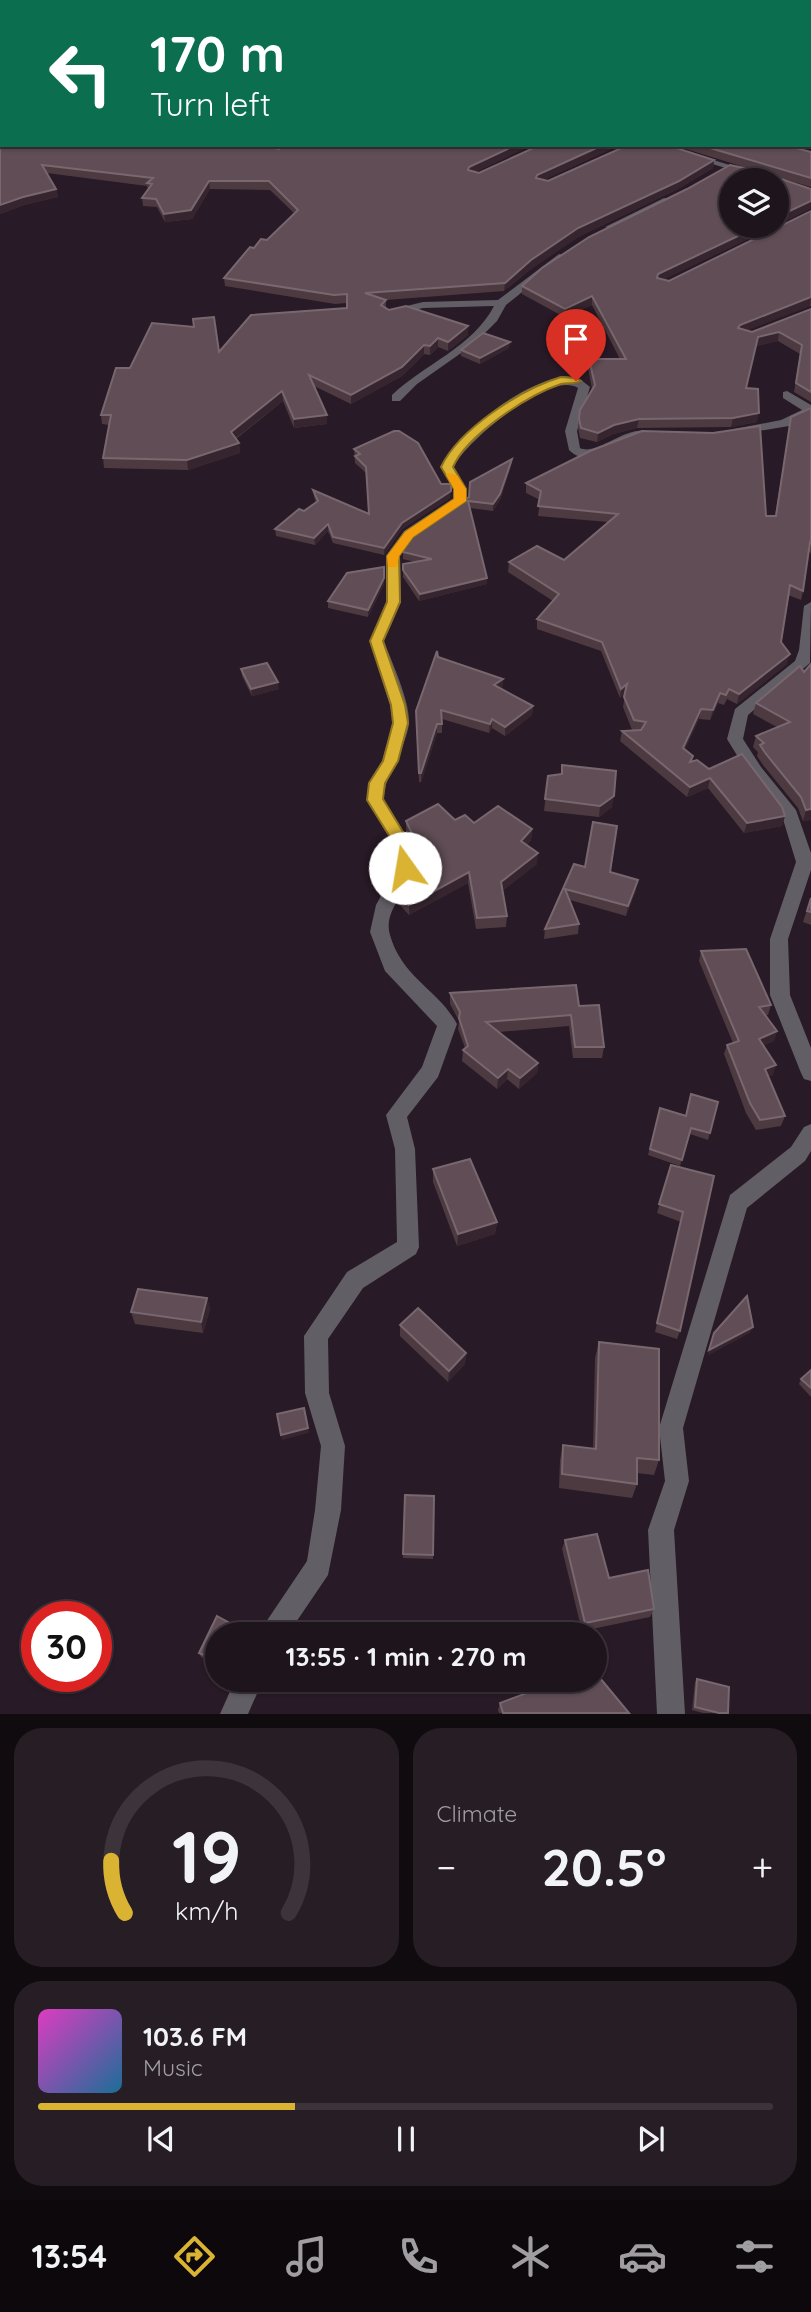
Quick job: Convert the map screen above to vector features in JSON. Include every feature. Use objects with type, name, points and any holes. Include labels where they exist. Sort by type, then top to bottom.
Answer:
[{"type":"street","points":[[673,148],[691,159],[734,168]]},
{"type":"street","points":[[716,173],[728,166]]},
{"type":"street","points":[[594,235],[682,193]]},
{"type":"street","points":[[396,398],[413,381],[470,342],[493,320],[501,303],[536,273],[574,247]]},
{"type":"street","points":[[390,313],[423,305],[501,303]]},
{"type":"street","points":[[281,1622],[319,1566],[328,1510],[334,1446],[317,1394],[316,1336],[355,1280],[408,1247],[405,1149],[396,1115],[431,1071],[447,1024],[392,966],[379,932],[386,905],[405,868],[403,845],[375,800],[377,783],[390,761],[401,723],[398,705],[377,641],[394,602],[393,556],[409,534],[460,501],[460,489],[447,467],[454,452],[507,407],[561,380],[576,381],[584,387],[573,410],[569,434],[575,447],[583,453],[599,453],[619,439],[640,434],[666,435]]},
{"type":"street","points":[[717,435],[785,423],[810,410],[787,395]]},
{"type":"street","points":[[811,606],[807,650],[803,663],[741,713],[735,739],[755,771],[790,814],[805,862],[779,939],[780,995],[811,1073]]},
{"type":"street","points":[[671,1713],[661,1530],[677,1481],[671,1428],[738,1202],[798,1154],[811,1133]]},
{"type":"street","points":[[234,1713],[244,1692]]},
{"type":"building","points":[[0,147],[512,147],[469,167],[468,170],[479,173],[536,147],[599,147],[537,175],[536,178],[548,181],[624,147],[673,147],[714,160],[679,181],[578,228],[531,260],[505,283],[365,293],[386,300],[381,305],[389,310],[406,306],[468,326],[448,342],[438,338],[430,346],[424,345],[402,367],[351,395],[309,375],[327,415],[294,419],[282,391],[231,432],[239,443],[187,460],[103,458],[111,415],[101,415],[116,368],[130,368],[152,323],[194,327],[193,319],[214,317],[219,352],[251,315],[347,308],[347,294],[334,295],[224,278],[250,247],[254,248],[261,239],[267,240],[298,210],[269,181],[209,181],[191,210],[164,214],[156,199],[142,198],[152,184],[147,183],[153,178],[42,165],[56,189],[0,205]]},
{"type":"building","points":[[707,147],[792,147],[811,152],[811,178],[789,171],[789,168],[777,168]]},
{"type":"building","points":[[719,171],[719,238],[734,238],[658,274],[657,278],[669,281],[756,238],[789,238],[789,222],[811,211],[811,297],[738,328],[752,332],[811,309],[811,392],[796,383],[802,345],[779,332],[758,337],[746,388],[758,389],[759,413],[733,418],[639,419],[614,425],[598,433],[581,428],[580,410],[595,385],[589,359],[626,359],[592,296],[565,309],[522,286],[542,268],[589,237]]},
{"type":"building","points":[[789,182],[811,189],[811,201],[789,211]]},
{"type":"building","points":[[483,333],[510,342],[480,358],[461,350]]},
{"type":"building","points":[[811,408],[811,543],[803,591],[790,585],[781,642],[790,654],[739,694],[729,689],[726,695],[720,693],[713,710],[701,709],[683,748],[693,756],[690,762],[697,760],[709,769],[742,754],[782,807],[785,816],[747,823],[710,778],[690,787],[622,731],[641,730],[646,722],[634,720],[624,697],[627,684],[621,689],[602,642],[537,619],[559,594],[509,562],[537,546],[564,560],[618,514],[538,506],[541,491],[526,483],[590,451],[642,431],[713,433],[760,426],[766,516],[776,516],[791,417]]},
{"type":"building","points":[[399,431],[418,443],[441,484],[451,484],[451,491],[402,523],[384,548],[333,537],[328,524],[314,538],[275,529],[299,509],[304,511],[318,501],[313,490],[369,514],[366,467],[355,456],[360,454],[354,449]]},
{"type":"building","points":[[512,459],[500,494],[493,504],[468,501],[487,578],[420,594],[403,570],[403,564],[432,559],[403,550],[416,532],[469,497],[470,482]]},
{"type":"building","points":[[384,567],[384,578],[368,610],[328,601],[347,573]]},
{"type":"building","points":[[437,651],[438,657],[503,679],[494,685],[533,706],[505,727],[492,719],[490,724],[441,710],[442,724],[437,724],[419,773],[416,711]]},
{"type":"building","points":[[267,663],[278,682],[251,689],[241,669]]},
{"type":"building","points":[[811,664],[811,809],[806,810],[801,797],[766,754],[760,745],[764,743],[756,736],[790,722],[756,703],[800,666],[804,672]]},
{"type":"building","points":[[562,765],[616,771],[614,796],[600,806],[545,799],[548,776],[562,774]]},
{"type":"building","points":[[438,804],[455,820],[465,815],[474,823],[498,806],[532,829],[521,841],[538,853],[501,882],[507,916],[477,918],[469,872],[409,905],[398,893],[408,878],[437,862],[415,840],[406,821]]},
{"type":"building","points":[[593,822],[617,826],[610,872],[638,880],[628,906],[565,889],[579,924],[545,929],[574,864],[585,867]]},
{"type":"building","points":[[746,949],[771,1005],[759,1007],[777,1031],[759,1039],[776,1065],[765,1069],[785,1116],[760,1120],[750,1103],[727,1045],[739,1041],[701,951]]},
{"type":"building","points":[[576,985],[579,1006],[599,1005],[604,1047],[575,1047],[571,1015],[486,1022],[538,1063],[520,1078],[508,1069],[498,1078],[463,1050],[468,1046],[459,1018],[460,1012],[450,993]]},
{"type":"building","points":[[691,1094],[718,1102],[710,1133],[691,1128],[682,1160],[650,1149],[660,1108],[686,1116]]},
{"type":"building","points":[[470,1159],[497,1222],[458,1234],[433,1169]]},
{"type":"building","points":[[671,1165],[714,1176],[680,1331],[657,1323],[683,1212],[659,1204]]},
{"type":"building","points":[[138,1289],[207,1298],[201,1322],[131,1312]]},
{"type":"building","points":[[747,1296],[753,1327],[709,1350],[714,1333]]},
{"type":"building","points":[[418,1308],[466,1353],[449,1371],[400,1325]]},
{"type":"building","points":[[599,1342],[659,1349],[659,1460],[637,1458],[637,1484],[562,1474],[563,1445],[596,1449]]},
{"type":"building","points":[[811,1370],[811,1388],[801,1379]]},
{"type":"building","points":[[304,1408],[308,1428],[281,1435],[277,1414]]},
{"type":"building","points":[[405,1495],[434,1496],[433,1555],[403,1554]]},
{"type":"building","points":[[597,1534],[609,1578],[648,1570],[654,1609],[585,1622],[565,1540]]},
{"type":"building","points":[[217,1616],[228,1622],[214,1622]]},
{"type":"building","points":[[205,1641],[205,1656],[199,1653]]},
{"type":"building","points":[[697,1679],[729,1687],[728,1713],[695,1707]]},
{"type":"building","points":[[607,1686],[629,1713],[503,1713],[500,1703],[530,1692],[607,1692]]},
{"type":"slow traffic","points":[[392,564],[393,556],[409,534],[460,501],[460,489],[452,475]]},
{"type":"route","points":[[405,868],[403,845],[375,800],[377,783],[390,761],[401,723],[398,705],[377,641],[394,602],[393,556],[409,534],[460,501],[460,489],[447,467],[454,452],[507,407],[561,380],[576,381]]}]
